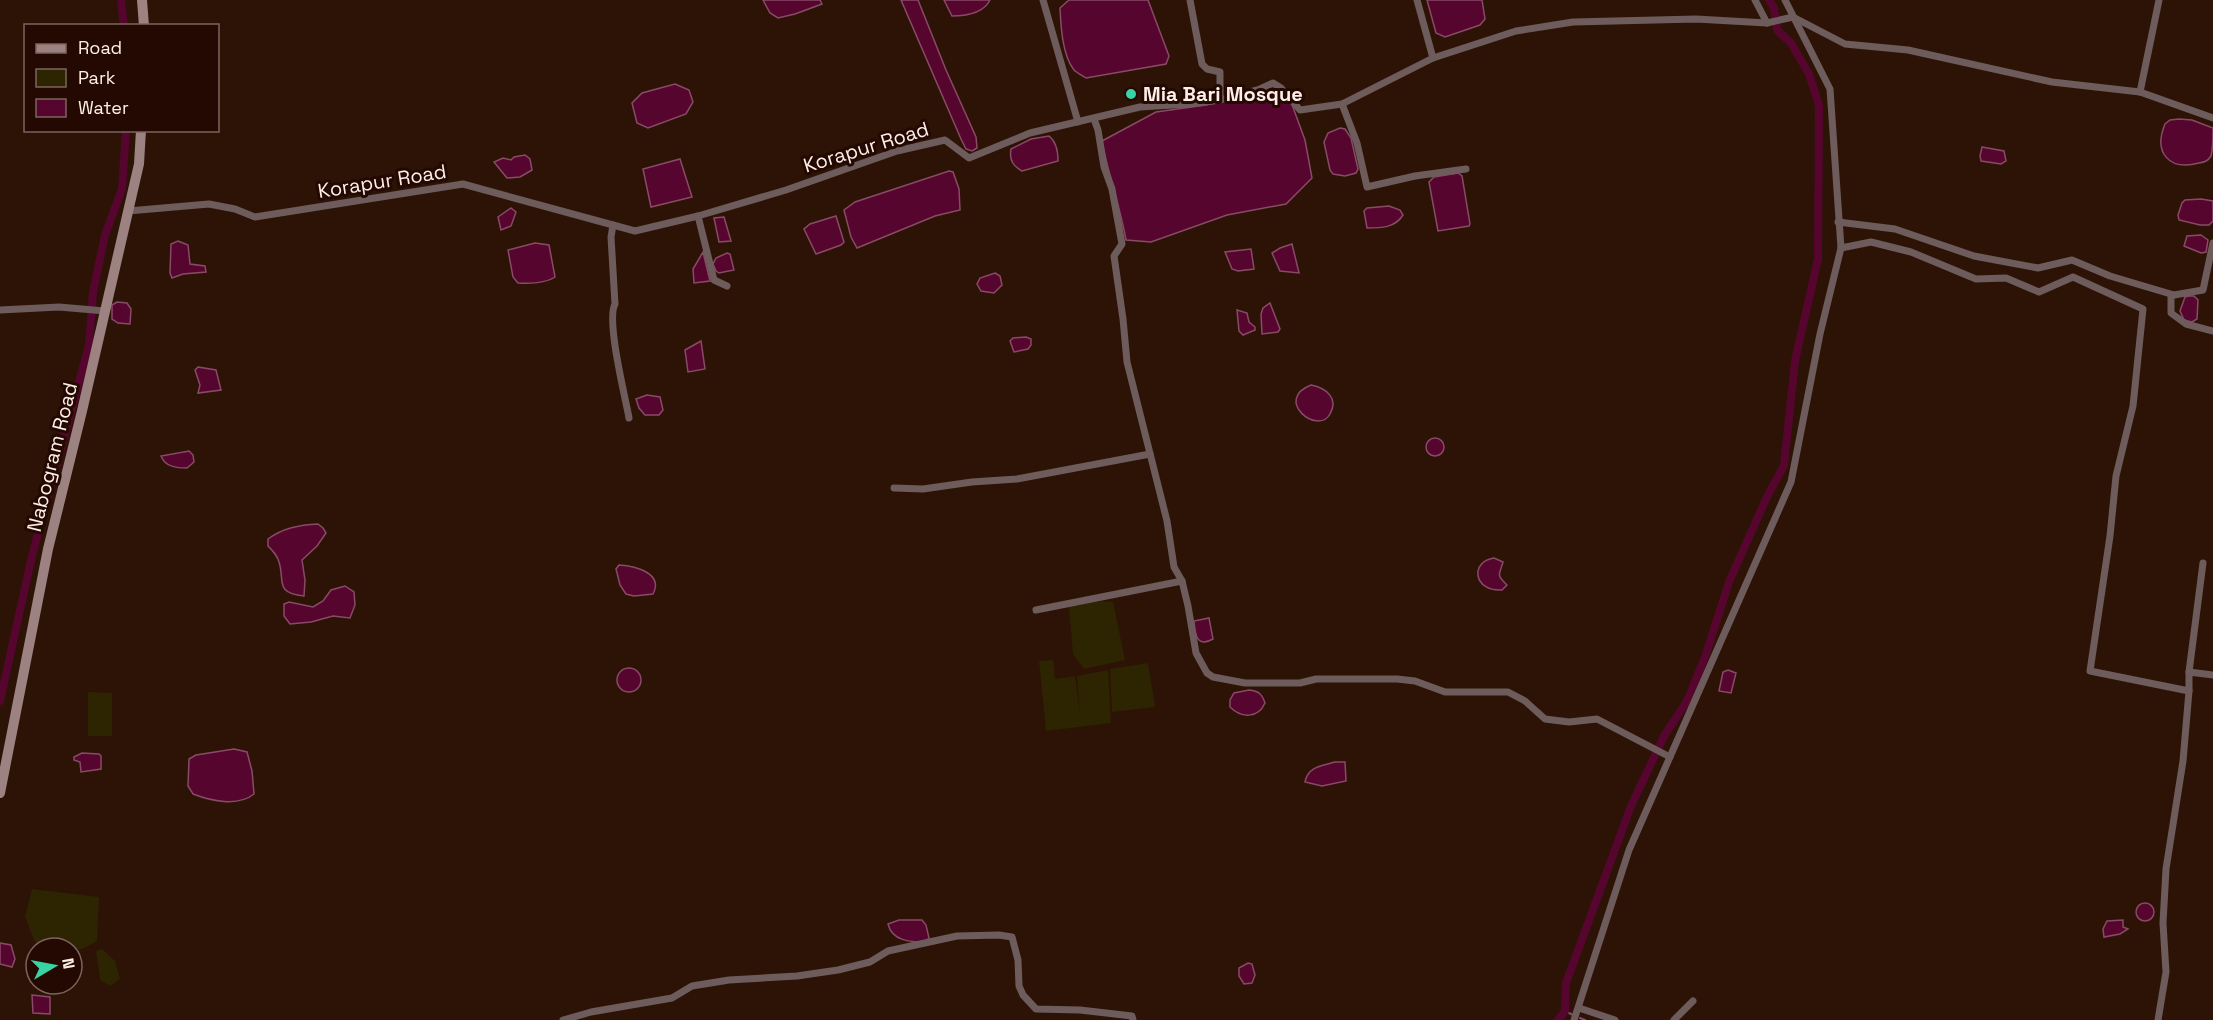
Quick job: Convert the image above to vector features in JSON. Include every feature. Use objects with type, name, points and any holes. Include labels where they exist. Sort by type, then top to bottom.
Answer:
[{"type":"main road","points":[[142,0],[144,24]]},
{"type":"main road","name":"Nabogram Road","points":[[0,793],[48,549],[139,164],[141,132]]},
{"type":"street","points":[[1043,0],[1078,122]]},
{"type":"street","points":[[1190,0],[1202,64],[1207,69],[1220,72],[1221,99]]},
{"type":"street","points":[[1417,0],[1433,58]]},
{"type":"street","points":[[1755,0],[1769,22]]},
{"type":"street","points":[[1574,1020],[1629,850],[1791,482],[1820,334],[1841,248],[1830,89],[1785,0]]},
{"type":"street","points":[[2140,92],[2159,0]]},
{"type":"street","points":[[1793,17],[1845,44],[1908,50],[2052,82],[2140,92],[2213,118]]},
{"type":"street","name":"Korapur Road","points":[[128,210],[209,204],[235,209],[255,218],[463,184],[635,231],[698,216],[786,190],[897,151],[945,140],[969,158],[1030,133],[1140,106],[1190,104],[1221,99],[1260,89],[1273,83],[1281,88],[1300,110],[1342,104],[1433,58],[1516,31],[1573,22],[1696,19],[1769,22],[1793,17]]},
{"type":"street","points":[[1342,104],[1357,143],[1367,187],[1415,176],[1466,169]]},
{"type":"street","points":[[1094,119],[1104,167],[1112,189],[1122,244],[1113,256],[1123,319],[1126,362],[1167,521],[1174,567],[1182,581],[1196,653],[1207,673],[1213,677],[1245,682],[1286,683],[1316,679],[1397,679],[1415,681],[1445,692],[1508,692],[1525,701],[1545,719],[1569,722],[1597,719],[1670,757]]},
{"type":"street","points":[[698,216],[714,280],[727,286]]},
{"type":"street","points":[[1838,222],[1895,229],[1974,256],[2038,268],[2072,260],[2110,276],[2174,295],[2203,290],[2213,243]]},
{"type":"street","points":[[613,225],[611,237],[615,304],[611,311],[629,418]]},
{"type":"street","points":[[1841,248],[1870,242],[1911,252],[1976,279],[2006,278],[2039,292],[2073,277],[2110,296],[2143,309],[2133,406],[2116,476],[2110,536],[2090,671],[2189,691]]},
{"type":"street","points":[[2174,295],[2171,295],[2171,313],[2186,324],[2213,331]]},
{"type":"street","points":[[0,310],[59,307],[105,311]]},
{"type":"street","points":[[894,488],[922,489],[1017,479],[1150,454]]},
{"type":"street","points":[[2158,1020],[2166,972],[2163,923],[2166,869],[2183,761],[2189,672],[2203,563]]},
{"type":"street","points":[[1036,610],[1182,581]]},
{"type":"street","points":[[2189,672],[2213,675]]},
{"type":"street","points":[[563,1020],[591,1012],[672,998],[692,986],[729,980],[797,976],[838,970],[870,962],[888,951],[904,947],[957,936],[999,935],[1012,937],[1018,960],[1020,987],[1023,995],[1036,1009],[1080,1010],[1132,1016],[1133,1020]]},
{"type":"street","points":[[1674,1020],[1693,1001]]},
{"type":"street","points":[[1579,1008],[1615,1020]]},
{"type":"green space","points":[[1100,601],[1113,602],[1125,660],[1084,669],[1073,654],[1069,606]]},
{"type":"green space","points":[[1053,660],[1055,679],[1075,676],[1080,712],[1077,676],[1108,670],[1111,723],[1046,731],[1039,661]]},
{"type":"green space","points":[[1148,663],[1155,707],[1112,712],[1110,669]]},
{"type":"green space","points":[[88,692],[112,693],[112,736],[88,736]]},
{"type":"green space","points":[[32,889],[99,897],[97,941],[84,948],[84,936],[33,936],[25,917]]},
{"type":"green space","points":[[102,949],[115,961],[120,979],[110,986],[100,980],[96,951]]},
{"type":"water","points":[[763,0],[820,0],[822,4],[778,18],[770,13]]},
{"type":"water","points":[[901,0],[918,0],[976,137],[977,148],[972,151],[966,149],[961,139]]},
{"type":"water","points":[[944,0],[990,0],[979,11],[968,15],[952,16]]},
{"type":"water","points":[[1069,0],[1148,0],[1169,56],[1166,64],[1086,78],[1078,73],[1070,64],[1062,32],[1060,8]]},
{"type":"water","points":[[1427,0],[1482,0],[1485,19],[1480,25],[1445,37],[1436,33]]},
{"type":"water","points":[[675,84],[689,90],[693,102],[686,114],[648,128],[637,123],[632,103],[642,93]]},
{"type":"water","points":[[1275,90],[1291,102],[1305,140],[1312,178],[1286,204],[1227,215],[1151,242],[1126,240],[1102,141],[1156,112],[1206,105]]},
{"type":"water","points":[[2170,120],[2192,120],[2213,128],[2212,153],[2207,160],[2188,165],[2172,162],[2166,157],[2161,143],[2165,124]]},
{"type":"water","points":[[1340,128],[1345,129],[1351,138],[1358,169],[1356,173],[1345,176],[1333,174],[1330,170],[1324,142],[1328,133]]},
{"type":"water","points":[[1049,136],[1055,144],[1058,161],[1022,171],[1014,165],[1011,159],[1011,149],[1031,139]]},
{"type":"water","points":[[1982,147],[2004,151],[2006,161],[2001,164],[1981,161]]},
{"type":"water","points":[[525,155],[530,159],[532,170],[520,177],[507,178],[494,162],[503,158],[511,160],[514,157]]},
{"type":"water","points":[[680,159],[692,197],[651,207],[643,169]]},
{"type":"water","points":[[949,171],[953,172],[959,189],[960,210],[935,216],[857,248],[851,237],[844,210],[855,202]]},
{"type":"water","points":[[1458,173],[1462,176],[1470,224],[1438,231],[1429,182],[1434,177]]},
{"type":"water","points":[[2185,200],[2213,201],[2213,221],[2209,225],[2179,220],[2178,215]]},
{"type":"water","points":[[1389,206],[1400,210],[1403,215],[1396,223],[1367,228],[1364,211],[1367,208]]},
{"type":"water","points":[[511,208],[516,212],[511,226],[501,230],[498,217]]},
{"type":"water","points":[[836,216],[844,242],[816,254],[804,229],[810,224]]},
{"type":"water","points":[[724,217],[731,241],[719,242],[714,218]]},
{"type":"water","points":[[2201,235],[2208,240],[2206,252],[2201,253],[2184,246],[2187,236]]},
{"type":"water","points":[[178,241],[188,245],[190,264],[205,266],[206,272],[183,274],[172,278],[170,273],[171,244]]},
{"type":"water","points":[[535,243],[549,245],[555,277],[537,283],[518,283],[513,277],[508,250]]},
{"type":"water","points":[[1292,244],[1299,273],[1280,271],[1272,253]]},
{"type":"water","points":[[1251,249],[1254,269],[1238,271],[1232,269],[1225,252]]},
{"type":"water","points":[[703,252],[710,281],[694,283],[693,269]]},
{"type":"water","points":[[730,254],[734,270],[719,273],[713,264],[716,258]]},
{"type":"water","points":[[995,273],[1000,276],[1002,285],[994,293],[981,291],[977,284],[980,278]]},
{"type":"water","points":[[2194,296],[2198,300],[2197,319],[2192,322],[2184,320],[2180,311],[2185,297]]},
{"type":"water","points":[[117,302],[127,303],[131,309],[130,324],[118,323],[112,319],[112,305]]},
{"type":"water","points":[[1270,303],[1280,329],[1278,332],[1262,334],[1261,314],[1263,308]]},
{"type":"water","points":[[1237,310],[1247,313],[1249,322],[1255,330],[1243,335],[1239,331]]},
{"type":"water","points":[[1013,338],[1031,339],[1028,349],[1014,352],[1010,341]]},
{"type":"water","points":[[701,341],[705,369],[688,372],[685,350]]},
{"type":"water","points":[[198,367],[216,370],[221,390],[198,393],[200,385],[195,370]]},
{"type":"water","points":[[1311,385],[1326,391],[1332,399],[1330,414],[1324,420],[1317,421],[1309,418],[1297,407],[1296,399],[1300,391]]},
{"type":"water","points":[[647,395],[660,397],[663,410],[659,415],[645,415],[639,408],[636,399]]},
{"type":"water","points":[[1435,438],[1441,441],[1444,447],[1441,453],[1435,456],[1429,453],[1426,447],[1429,441]]},
{"type":"water","points":[[189,451],[193,455],[194,462],[187,468],[168,465],[161,456]]},
{"type":"water","points":[[318,524],[326,533],[317,546],[302,560],[305,580],[304,596],[288,592],[282,585],[279,562],[268,546],[268,539],[292,528]]},
{"type":"water","points":[[1494,558],[1503,562],[1499,575],[1507,585],[1502,590],[1485,586],[1478,576],[1481,565]]},
{"type":"water","points":[[619,565],[640,569],[651,576],[655,581],[653,594],[634,596],[626,594],[620,585],[616,569]]},
{"type":"water","points":[[345,586],[354,592],[355,605],[350,618],[333,616],[311,622],[290,624],[284,616],[284,604],[289,602],[313,607],[323,601],[331,590]]},
{"type":"water","points":[[1209,618],[1213,639],[1203,642],[1196,635],[1194,621]]},
{"type":"water","points":[[629,668],[638,671],[641,680],[638,689],[629,692],[620,689],[617,680],[620,671]]},
{"type":"water","points":[[1728,670],[1736,673],[1731,693],[1719,691],[1723,672]]},
{"type":"water","points":[[1249,690],[1261,695],[1265,703],[1262,708],[1249,715],[1234,711],[1230,707],[1230,700],[1234,693]]},
{"type":"water","points":[[234,749],[247,752],[252,771],[254,794],[248,798],[224,802],[193,794],[188,786],[189,759],[196,755]]},
{"type":"water","points":[[82,753],[99,754],[101,769],[81,772],[80,762],[74,760],[74,757]]},
{"type":"water","points":[[1335,762],[1345,762],[1346,781],[1322,786],[1305,782],[1312,770]]},
{"type":"water","points":[[2145,903],[2151,906],[2154,912],[2151,918],[2145,921],[2139,918],[2136,912],[2139,906]]},
{"type":"water","points":[[899,920],[922,920],[926,925],[929,938],[925,942],[908,941],[893,934],[888,924]]},
{"type":"water","points":[[2123,920],[2123,927],[2128,929],[2120,934],[2104,937],[2103,929],[2107,921]]},
{"type":"water","points":[[0,943],[11,945],[15,959],[12,967],[0,964]]},
{"type":"water","points":[[1248,963],[1252,964],[1255,975],[1252,983],[1244,984],[1239,976],[1239,968]]},
{"type":"water","points":[[32,996],[50,997],[50,1014],[33,1013]]},
{"type":"waterway","points":[[121,0],[124,24]]},
{"type":"waterway","points":[[1558,1020],[1565,1011],[1566,983],[1631,806],[1664,736],[1687,701],[1705,657],[1729,582],[1766,499],[1784,465],[1795,361],[1818,259],[1819,105],[1809,74],[1791,43],[1777,30],[1774,8],[1769,0]]},
{"type":"waterway","points":[[0,701],[32,556],[89,345],[93,292],[105,235],[122,189],[126,132]]},
{"type":"waterway","points":[[1565,1011],[1573,1015]]},
{"type":"waterway","points":[[1580,1018],[1585,1020]]},
{"type":"place","name":"Mia Bari Mosque","points":[[1131,94]]}]
